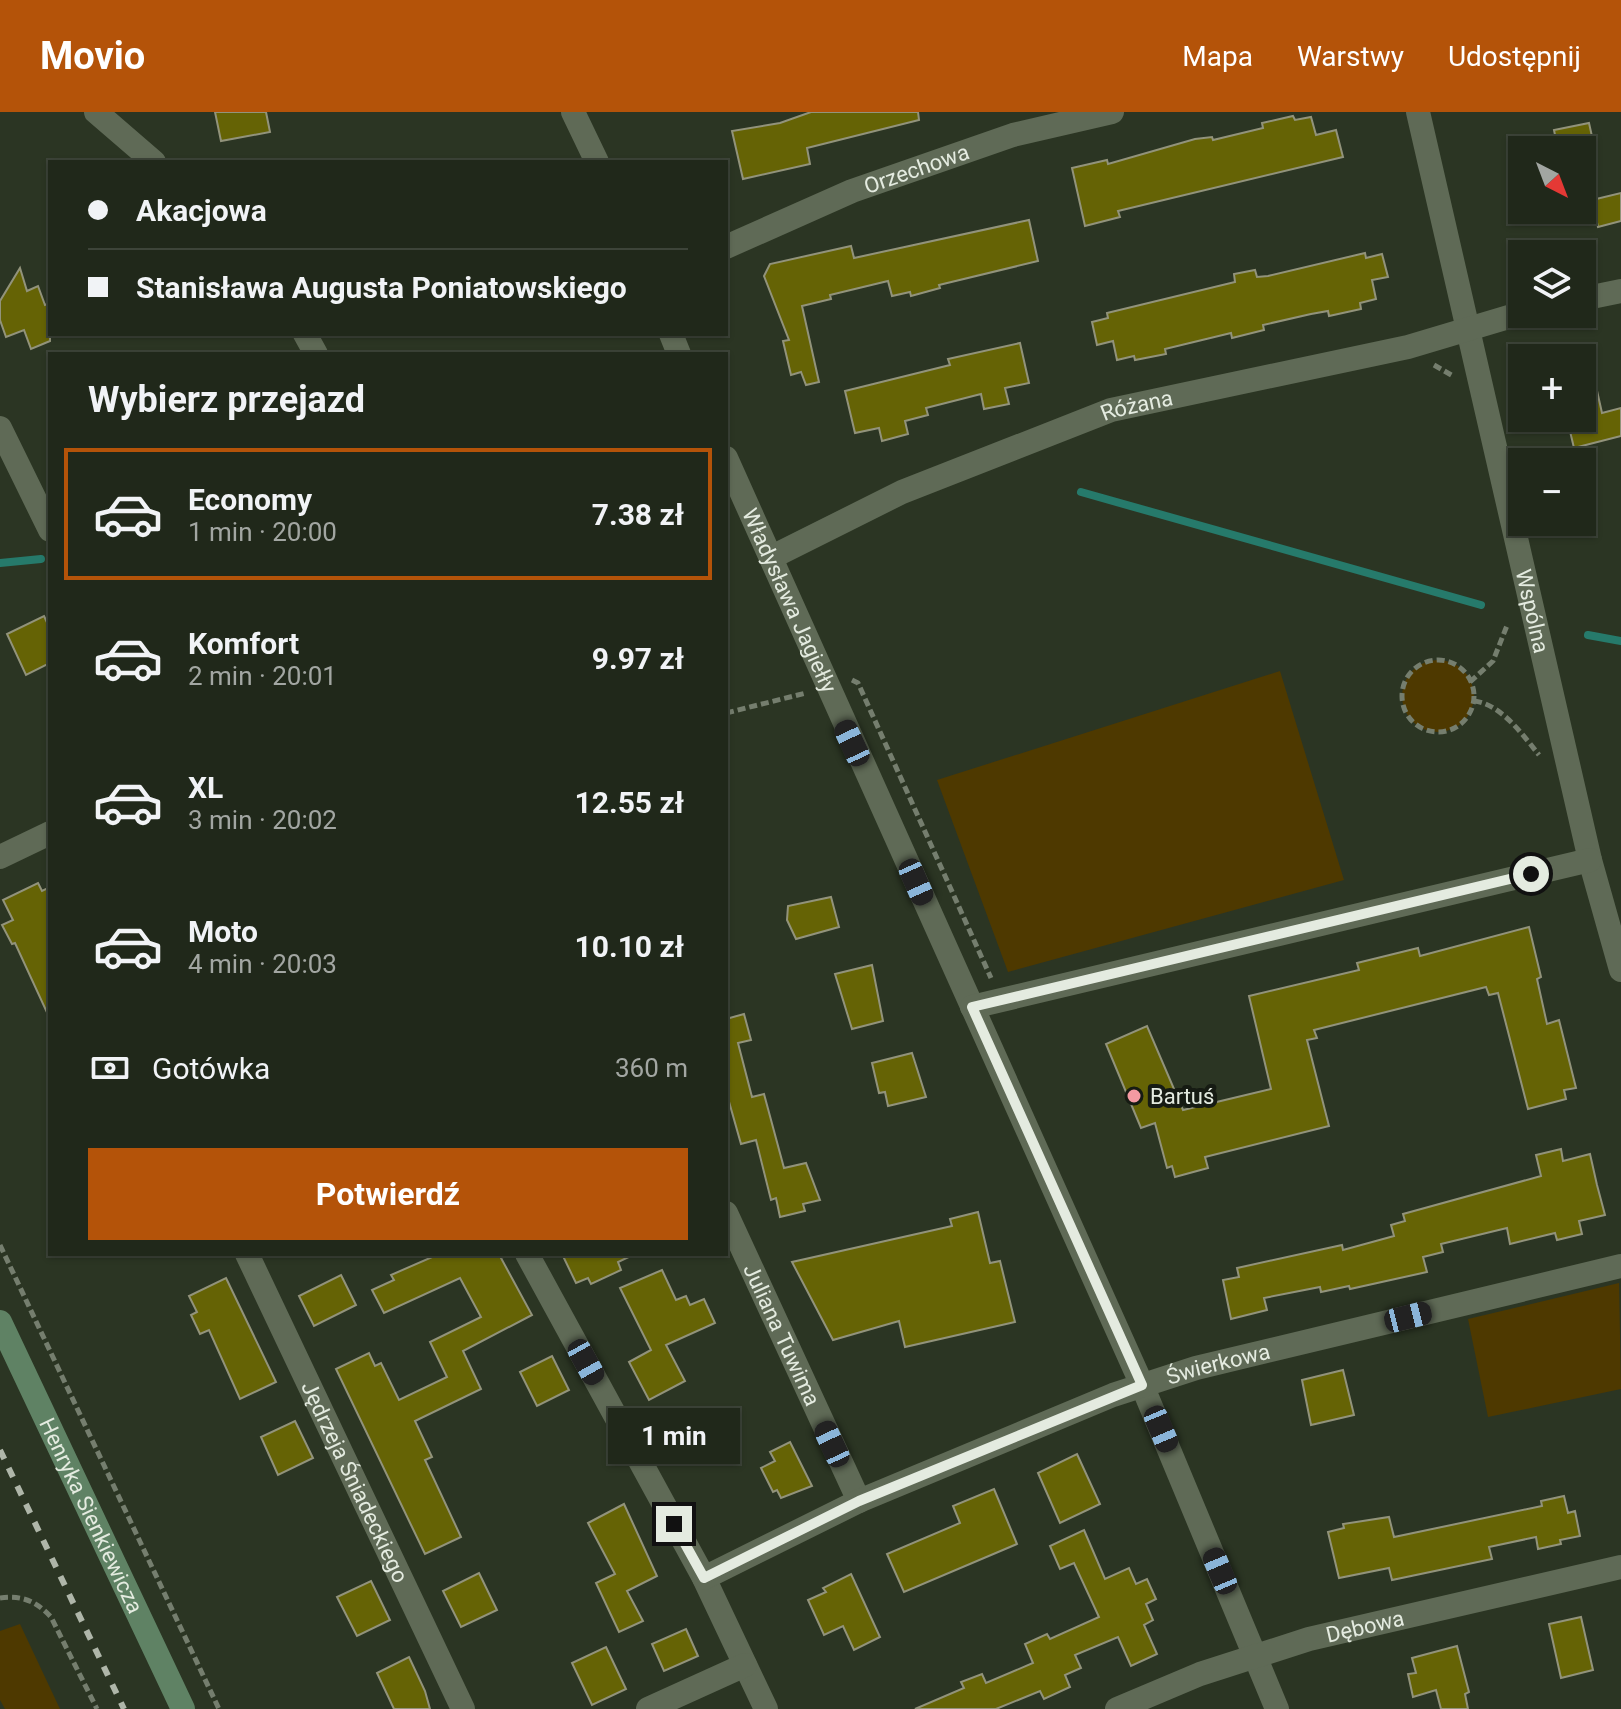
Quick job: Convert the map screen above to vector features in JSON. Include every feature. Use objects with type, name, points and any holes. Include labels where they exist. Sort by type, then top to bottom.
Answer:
[{"type":"main road","name":"Henryka Sienkiewicza","points":[[0,1322],[183,1709]]},
{"type":"street","points":[[96,112],[152,160]]},
{"type":"street","points":[[573,112],[596,160]]},
{"type":"street","name":"Orzechowa","points":[[728,246],[852,191],[1013,135],[1112,112]]},
{"type":"street","name":"Wspólna","points":[[1418,112],[1590,860],[1620,957]]},
{"type":"street","points":[[1596,296],[1621,291]]},
{"type":"street","name":"Różana","points":[[772,557],[902,492],[1111,410],[1408,347],[1508,317]]},
{"type":"street","points":[[0,428],[48,526]]},
{"type":"street","name":"Władysława Jagiełły","points":[[728,462],[1142,1385],[1277,1709]]},
{"type":"street","points":[[0,857],[48,836]]},
{"type":"street","points":[[972,1007],[1590,860]]},
{"type":"street","name":"Juliana Tuwima","points":[[728,1217],[859,1501]]},
{"type":"street","name":"Jędrzeja Śniadeckiego","points":[[248,1256],[463,1709]]},
{"type":"street","points":[[528,1256],[704,1578],[766,1709]]},
{"type":"street","name":"Świerkowa","points":[[704,1578],[859,1501],[1142,1385],[1196,1368],[1621,1266]]},
{"type":"street","name":"Dębowa","points":[[1117,1709],[1255,1656],[1309,1639],[1621,1567]]},
{"type":"street","points":[[648,1709],[745,1665]]},
{"type":"path","points":[[1470,682],[1493,661],[1510,620]]},
{"type":"path","points":[[1442,660],[1455,665],[1470,682],[1474,701],[1460,725],[1447,731],[1420,728],[1403,706],[1406,679],[1428,662],[1442,660]]},
{"type":"path","points":[[728,712],[827,687]]},
{"type":"path","points":[[1474,701],[1482,702],[1505,717],[1542,760]]},
{"type":"path","points":[[0,1245],[219,1709]]},
{"type":"path","points":[[0,1598],[27,1598],[46,1611],[62,1635],[97,1709]]},
{"type":"shaded area","points":[[1438,660],[1458,666],[1468,676],[1474,696],[1468,716],[1458,726],[1438,732],[1418,726],[1408,716],[1402,696],[1408,676],[1418,666]]},
{"type":"shaded area","points":[[1280,671],[1344,880],[1008,972],[937,780]]},
{"type":"shaded area","points":[[1619,1283],[1621,1389],[1488,1417],[1468,1319]]},
{"type":"shaded area","points":[[20,1624],[60,1709],[5,1709],[0,1700],[0,1631]]},
{"type":"building","points":[[215,112],[266,112],[270,132],[221,141]]},
{"type":"building","points":[[811,112],[918,112],[919,120],[807,148],[810,164],[743,179],[732,131],[780,123]]},
{"type":"building","points":[[1293,116],[1295,120],[1311,117],[1316,135],[1336,130],[1343,157],[1118,211],[1120,217],[1085,226],[1072,168],[1107,160],[1108,164],[1195,139],[1212,137],[1213,140],[1263,128],[1262,123]]},
{"type":"building","points":[[1589,123],[1592,136],[1555,136],[1554,130]]},
{"type":"building","points":[[1621,193],[1621,221],[1598,227],[1596,199]]},
{"type":"building","points":[[1029,220],[1038,261],[939,285],[940,288],[911,296],[910,292],[892,296],[888,281],[830,295],[831,299],[802,306],[819,382],[806,385],[801,372],[791,375],[783,341],[789,340],[764,276],[770,264],[851,246],[854,258]]},
{"type":"building","points":[[1365,253],[1366,258],[1382,254],[1388,277],[1372,280],[1376,299],[1360,303],[1361,309],[1329,316],[1328,311],[1311,314],[1263,325],[1264,330],[1232,338],[1231,333],[1165,349],[1166,354],[1135,360],[1134,356],[1117,360],[1113,341],[1097,345],[1092,322],[1108,318],[1107,313],[1235,282],[1234,274],[1255,270],[1257,277],[1268,276]]},
{"type":"building","points":[[20,268],[27,291],[38,286],[45,305],[48,304],[50,341],[31,349],[24,330],[6,337],[0,320],[0,301]]},
{"type":"building","points":[[1020,343],[1029,383],[1005,388],[1009,404],[984,409],[981,394],[926,408],[928,415],[905,421],[908,434],[882,441],[879,428],[855,433],[845,391],[950,365],[948,359]]},
{"type":"building","points":[[1596,386],[1602,413],[1621,408],[1621,436],[1574,448],[1570,432],[1596,432]]},
{"type":"building","points":[[44,616],[48,625],[48,664],[26,675],[7,634]]},
{"type":"building","points":[[38,883],[42,891],[48,888],[48,1015],[15,943],[12,944],[2,925],[13,920],[3,900]]},
{"type":"building","points":[[831,897],[839,927],[796,939],[787,920],[788,906]]},
{"type":"building","points":[[1529,927],[1541,977],[1537,979],[1547,1024],[1559,1020],[1576,1088],[1564,1090],[1566,1099],[1528,1109],[1498,993],[1489,995],[1486,987],[1314,1030],[1317,1038],[1307,1040],[1329,1126],[1205,1157],[1208,1168],[1175,1177],[1172,1166],[1167,1168],[1155,1123],[1141,1128],[1106,1044],[1147,1026],[1183,1110],[1271,1089],[1249,996],[1359,970],[1357,963],[1418,948],[1420,956]]},
{"type":"building","points":[[872,965],[883,1021],[852,1029],[835,974]]},
{"type":"building","points":[[744,1014],[751,1040],[738,1043],[752,1097],[764,1094],[784,1168],[806,1163],[820,1200],[803,1204],[805,1211],[780,1217],[776,1198],[771,1200],[756,1140],[741,1144],[728,1098],[728,1018]]},
{"type":"building","points":[[912,1053],[926,1097],[888,1106],[885,1092],[879,1093],[872,1063]]},
{"type":"building","points":[[1561,1149],[1563,1161],[1590,1154],[1605,1215],[1579,1221],[1582,1234],[1557,1240],[1555,1233],[1510,1244],[1507,1228],[1441,1244],[1443,1252],[1423,1257],[1427,1272],[1350,1289],[1349,1286],[1321,1292],[1320,1287],[1264,1298],[1267,1310],[1231,1319],[1223,1280],[1239,1277],[1237,1268],[1342,1245],[1343,1250],[1394,1236],[1391,1225],[1405,1221],[1403,1214],[1541,1176],[1536,1155]]},
{"type":"building","points":[[978,1212],[990,1263],[1000,1261],[1015,1322],[905,1347],[899,1321],[833,1340],[792,1262],[952,1226],[950,1219]]},
{"type":"building","points":[[434,1256],[506,1256],[501,1258],[532,1315],[463,1351],[481,1389],[415,1421],[432,1457],[425,1460],[461,1537],[425,1554],[336,1369],[369,1353],[375,1366],[381,1363],[399,1400],[447,1377],[430,1342],[481,1317],[460,1278],[384,1313],[372,1290],[394,1280],[391,1275]]},
{"type":"building","points":[[563,1256],[631,1256],[618,1262],[621,1270],[591,1284],[588,1278],[576,1283]]},
{"type":"building","points":[[662,1270],[676,1300],[686,1296],[690,1305],[704,1299],[715,1323],[666,1345],[685,1381],[649,1400],[629,1362],[651,1350],[620,1288]]},
{"type":"building","points":[[341,1275],[356,1305],[314,1326],[299,1296]]},
{"type":"building","points":[[226,1278],[276,1382],[240,1399],[209,1330],[200,1334],[191,1315],[197,1312],[189,1296]]},
{"type":"building","points":[[552,1356],[569,1390],[537,1406],[520,1372]]},
{"type":"building","points":[[1343,1370],[1354,1415],[1311,1425],[1302,1380]]},
{"type":"building","points":[[295,1421],[313,1458],[278,1475],[261,1437]]},
{"type":"building","points":[[790,1442],[812,1486],[781,1498],[777,1490],[773,1492],[761,1468],[775,1461],[770,1452]]},
{"type":"building","points":[[1077,1454],[1100,1504],[1060,1523],[1038,1473]]},
{"type":"building","points":[[994,1489],[1017,1544],[904,1592],[887,1554],[960,1523],[953,1506]]},
{"type":"building","points":[[1564,1496],[1568,1513],[1575,1511],[1580,1536],[1560,1540],[1561,1544],[1538,1549],[1536,1537],[1489,1547],[1492,1559],[1392,1580],[1389,1568],[1339,1578],[1328,1532],[1344,1528],[1343,1524],[1389,1517],[1394,1537],[1542,1506],[1541,1501]]},
{"type":"building","points":[[624,1504],[657,1576],[627,1591],[643,1621],[619,1632],[596,1583],[615,1574],[588,1523]]},
{"type":"building","points":[[1084,1530],[1105,1579],[1129,1568],[1136,1584],[1147,1579],[1156,1599],[1146,1604],[1153,1620],[1144,1625],[1157,1654],[1131,1666],[1118,1637],[1075,1655],[1081,1668],[1065,1675],[1070,1687],[1044,1699],[1040,1691],[996,1709],[915,1709],[964,1688],[961,1682],[982,1674],[986,1683],[1033,1663],[1025,1644],[1047,1634],[1050,1639],[1099,1617],[1074,1563],[1060,1569],[1050,1546]]},
{"type":"building","points":[[479,1573],[497,1610],[461,1627],[443,1591]]},
{"type":"building","points":[[851,1574],[880,1637],[854,1650],[843,1626],[824,1635],[808,1600],[826,1592],[823,1588]]},
{"type":"building","points":[[371,1581],[390,1620],[357,1636],[337,1597]]},
{"type":"building","points":[[1581,1617],[1593,1670],[1561,1678],[1549,1624]]},
{"type":"building","points":[[686,1629],[698,1656],[664,1671],[652,1644]]},
{"type":"building","points":[[1457,1646],[1469,1692],[1465,1694],[1468,1709],[1441,1709],[1436,1690],[1413,1697],[1408,1674],[1416,1673],[1412,1658]]},
{"type":"building","points":[[606,1647],[626,1689],[592,1705],[572,1663]]},
{"type":"building","points":[[409,1657],[430,1709],[394,1709],[377,1673]]},
{"type":"waterway","points":[[1081,492],[1481,605]]},
{"type":"waterway","points":[[0,563],[41,559]]},
{"type":"waterway","points":[[1588,635],[1621,641]]},
{"type":"railway","points":[[0,1450],[124,1709]]},
{"type":"place","name":"Bartuś","points":[[1134,1096]]},
{"type":"route","points":[[674,1524],[704,1578],[859,1501],[1142,1385],[972,1007],[1531,874]]}]
